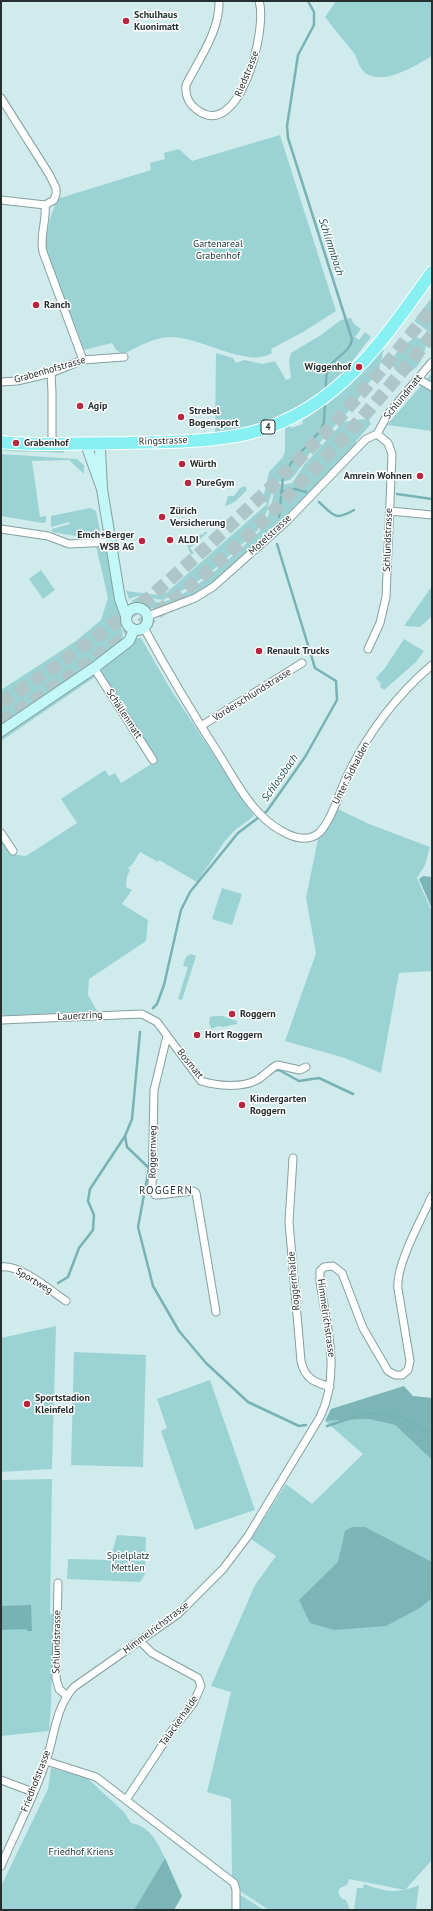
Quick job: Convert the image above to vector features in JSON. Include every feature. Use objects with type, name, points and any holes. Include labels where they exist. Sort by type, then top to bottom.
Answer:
[{"type":"main road","name":"Ringstrasse","points":[[1,442],[52,444],[188,440],[238,436],[278,423],[317,403],[333,392],[366,359],[432,272]]},
{"type":"street","name":"Riedstrasse","points":[[219,1],[220,12],[217,24],[186,85],[185,93],[193,107],[203,114],[211,115],[218,115],[231,108],[239,96],[259,42],[261,21],[259,1]]},
{"type":"street","points":[[1,98],[56,188],[54,200],[45,205],[1,200]]},
{"type":"street","points":[[45,205],[46,220],[41,243],[43,252],[83,360]]},
{"type":"street","name":"Grabenhofstrasse","points":[[1,382],[17,381],[50,372],[83,360],[124,357]]},
{"type":"street","name":"Schlundmatt","points":[[377,434],[388,414],[432,362]]},
{"type":"street","points":[[50,372],[52,393],[52,444]]},
{"type":"street","points":[[418,379],[432,387]]},
{"type":"street","name":"Schlundstrasse","points":[[368,649],[380,623],[386,597],[390,511],[391,450],[386,440],[377,434]]},
{"type":"street","name":"Motelstrasse","points":[[148,616],[195,598],[213,587],[286,522],[366,439],[377,434]]},
{"type":"street","points":[[1,731],[94,668],[128,640],[148,620],[148,616],[142,609],[130,612],[122,608],[120,587],[102,489],[88,450],[94,443]]},
{"type":"street","points":[[390,511],[432,515]]},
{"type":"street","points":[[1,529],[48,536],[69,544],[112,542]]},
{"type":"street","points":[[130,612],[127,623],[139,629]]},
{"type":"street","name":"Vorderschlundstrasse","points":[[139,629],[202,726],[243,793],[261,816]]},
{"type":"street","name":"Vorderschlundstrasse","points":[[202,726],[302,664]]},
{"type":"street","name":"Unter Sidhalden","points":[[261,816],[283,832],[299,838],[312,837],[320,831],[329,817],[348,773],[368,738],[400,699],[405,689],[432,665]]},
{"type":"street","name":"Schällenmatt","points":[[94,668],[153,760]]},
{"type":"street","points":[[1,833],[13,851]]},
{"type":"street","name":"Lauerzring","points":[[1,1020],[142,1014],[157,1022],[167,1036]]},
{"type":"street","name":"Bosmatt","points":[[167,1036],[201,1081],[209,1084],[238,1085],[250,1082],[258,1079],[277,1065],[300,1070],[306,1067]]},
{"type":"street","name":"Roggernweg","points":[[167,1036],[154,1090],[152,1189],[155,1195],[193,1191],[196,1193],[216,1312]]},
{"type":"street","name":"Roggernhalde","points":[[293,1158],[289,1222],[301,1361],[303,1370],[311,1381],[330,1387]]},
{"type":"street","name":"Himmelrichstrasse","points":[[67,1696],[74,1687],[178,1614],[223,1569],[248,1536],[317,1424],[325,1406],[330,1387],[332,1355],[320,1282],[320,1271],[330,1266],[339,1270],[362,1328],[391,1374],[402,1375],[408,1370],[410,1361],[398,1288],[398,1277],[401,1264],[432,1196]]},
{"type":"street","name":"Sportweg","points":[[1,1267],[14,1268],[66,1300]]},
{"type":"street","name":"Schlundstrasse","points":[[58,1583],[56,1678],[59,1689],[67,1696]]},
{"type":"street","name":"Talackerhalde","points":[[126,1800],[173,1729],[193,1704],[201,1686],[198,1678],[152,1653],[140,1641]]},
{"type":"street","name":"Friedhofstrasse","points":[[1,1866],[46,1761],[59,1711],[67,1696]]},
{"type":"street","points":[[46,1761],[96,1777],[234,1883],[236,1890],[236,1910]]},
{"type":"street","points":[[1,1780],[33,1792]]},
{"type":"green space","points":[[336,1],[432,1],[432,56],[417,65],[389,76],[371,76],[364,72],[360,67],[354,53],[325,17]]},
{"type":"green space","name":"Gartenareal Grabenhof","points":[[280,135],[336,311],[303,332],[271,349],[272,353],[262,357],[237,355],[195,341],[171,337],[165,337],[152,341],[123,354],[116,350],[112,343],[84,350],[44,246],[49,222],[57,199],[151,170],[150,163],[165,159],[164,153],[179,149],[192,161]]},
{"type":"green space","points":[[432,297],[432,334],[414,321]]},
{"type":"green space","points":[[351,318],[354,324],[361,329],[355,337],[359,340],[365,332],[371,337],[330,387],[318,397],[276,418],[245,428],[215,434],[216,353],[233,358],[236,363],[244,360],[263,364],[275,361],[286,380],[291,378],[289,360],[291,353],[321,335],[341,320]]},
{"type":"green space","points":[[417,337],[426,344],[424,355],[415,368],[401,375],[395,370],[393,358],[401,348]]},
{"type":"green space","points":[[384,348],[378,374],[370,381],[355,404],[310,453],[295,475],[290,480],[277,482],[273,487],[264,520],[257,531],[212,571],[191,586],[163,600],[138,596],[129,599],[126,591],[159,595],[159,589],[162,588],[166,593],[267,504],[263,499],[269,472],[283,457],[285,451],[285,428],[290,425],[291,428],[303,424],[302,420],[336,397]]},
{"type":"green space","points":[[432,373],[432,431],[387,425]]},
{"type":"green space","points":[[362,419],[369,420],[371,424],[356,441],[357,443],[285,517],[205,589],[189,597],[155,609],[148,608],[131,601],[137,598],[158,602],[173,599],[199,584],[212,574],[258,533],[267,520],[277,486],[292,483],[304,465],[343,422]]},
{"type":"green space","points":[[1,447],[21,450],[65,450],[63,453],[17,451],[1,450]]},
{"type":"green space","points":[[1,454],[77,459],[84,465],[84,474],[69,460],[32,461],[40,517],[46,516],[46,522],[42,523],[1,516]]},
{"type":"green space","points":[[245,486],[247,490],[242,495],[234,502],[225,506],[228,496],[234,496],[240,488]]},
{"type":"green space","points":[[90,508],[96,511],[101,535],[76,536],[52,532],[52,529],[70,524],[69,522],[51,527],[51,516]]},
{"type":"green space","points":[[186,532],[187,537],[208,532],[190,548],[194,553],[191,555],[187,545],[193,544],[192,538],[186,539]]},
{"type":"green space","points":[[96,546],[107,548],[123,636],[122,640],[43,698],[1,725],[1,690],[76,641],[101,620],[108,598]]},
{"type":"green space","points":[[41,570],[55,590],[43,599],[29,579]]},
{"type":"green space","points":[[432,586],[432,616],[420,627],[404,626]]},
{"type":"green space","points":[[141,638],[171,690],[254,816],[235,830],[225,841],[197,882],[159,860],[158,862],[140,852],[132,865],[128,868],[130,870],[127,876],[126,887],[132,890],[122,904],[148,920],[146,941],[89,979],[88,995],[97,1011],[3,1016],[1,1009],[1,840],[10,854],[26,856],[77,823],[61,799],[105,770],[109,776],[115,773],[121,783],[156,761],[100,671],[134,639]]},
{"type":"green space","points":[[404,639],[424,651],[416,662],[384,690],[380,687],[381,684],[376,678],[385,668]]},
{"type":"green space","points":[[92,674],[95,677],[1,741],[1,734]]},
{"type":"green space","points":[[338,809],[369,824],[430,847],[425,865],[417,878],[432,912],[432,971],[399,973],[381,1073],[345,1058],[285,1041],[316,953],[306,898],[318,839]]},
{"type":"green space","points":[[222,888],[242,894],[232,925],[212,919]]},
{"type":"green space","points":[[191,954],[196,956],[182,1000],[178,999],[188,967],[183,966],[186,957]]},
{"type":"green space","points":[[222,1016],[237,1021],[237,1024],[223,1027],[218,1026],[212,1029],[209,1024],[210,1017]]},
{"type":"green space","name":"Sportstadion Kleinfeld","points":[[56,1326],[52,1469],[1,1472],[1,1338]]},
{"type":"green space","points":[[74,1352],[146,1355],[143,1467],[71,1465]]},
{"type":"green space","points":[[210,1380],[255,1510],[195,1530],[161,1431],[167,1428],[157,1399]]},
{"type":"green space","points":[[368,1419],[395,1425],[432,1460],[432,1860],[405,1890],[349,1879],[347,1885],[340,1888],[338,1893],[342,1899],[346,1900],[350,1910],[269,1910],[240,1891],[236,1880],[232,1877],[231,1799],[207,1792],[231,1692],[211,1686],[255,1585],[276,1556],[251,1539],[286,1484],[312,1504],[363,1454],[325,1421]]},
{"type":"green space","points":[[52,1479],[50,1613],[53,1615],[49,1731],[1,1736],[1,1480]]},
{"type":"green space","name":"Spielplatz Mettlen","points":[[117,1535],[146,1537],[145,1574],[140,1582],[67,1579],[68,1559],[110,1560]]},
{"type":"green space","name":"Friedhof Kriens","points":[[51,1768],[85,1776],[124,1812],[131,1823],[143,1827],[148,1831],[159,1846],[165,1858],[134,1910],[1,1910],[1,1886],[48,1789]]},
{"type":"green space","points":[[364,1884],[379,1889],[392,1891],[405,1890],[419,1885],[416,1910],[354,1910],[357,1888],[363,1888]]},
{"type":"green space","points":[[239,1896],[242,1896],[264,1910],[238,1910]]},
{"type":"shaded area","points":[[423,876],[432,877],[432,909],[419,879]]},
{"type":"shaded area","points":[[404,1386],[413,1396],[432,1398],[432,1460],[395,1425],[368,1419],[325,1421],[331,1409]]},
{"type":"shaded area","points":[[352,1527],[365,1527],[432,1562],[432,1598],[420,1608],[386,1626],[334,1630],[310,1623],[299,1600],[338,1562],[345,1531]]},
{"type":"shaded area","points":[[31,1605],[32,1631],[27,1631],[27,1629],[1,1630],[1,1606]]},
{"type":"shaded area","points":[[165,1858],[182,1896],[174,1910],[134,1910]]},
{"type":"waterway","name":"Schlimmbach","points":[[308,1],[314,12],[314,25],[298,55],[287,126],[288,138],[352,339],[348,348],[335,360],[328,370],[326,390]]},
{"type":"waterway","name":"Schlimmbach","points":[[279,517],[283,477],[291,463],[321,430],[324,422],[325,401]]},
{"type":"waterway","points":[[281,492],[295,489],[306,492]]},
{"type":"waterway","points":[[397,494],[432,499]]},
{"type":"waterway","points":[[319,502],[332,514],[339,516],[354,510]]},
{"type":"waterway","name":"Schlossbach","points":[[153,1008],[157,1004],[164,985],[181,910],[190,892],[238,833],[267,811],[305,757],[337,700],[336,681],[315,668],[277,544]]},
{"type":"waterway","points":[[140,1032],[132,1119],[125,1136],[127,1147],[149,1168],[138,1227],[153,1286],[179,1331],[206,1363],[248,1402],[299,1426],[306,1425]]},
{"type":"waterway","points":[[272,1071],[279,1070],[299,1081],[319,1078],[353,1094]]},
{"type":"waterway","points":[[58,1283],[68,1277],[79,1248],[93,1230],[94,1215],[88,1201],[90,1189],[125,1136]]},
{"type":"waterway","name":"Schlossbach","points":[[327,1426],[369,1413],[401,1417],[426,1432],[432,1430]]},
{"type":"tunnel","points":[[1,703],[55,667],[150,597],[207,547],[269,489],[333,425],[390,360],[432,308]]},
{"type":"tunnel","points":[[1,722],[140,626],[233,549],[269,515],[337,445],[370,409],[432,335]]},
{"type":"place","name":"Schulhaus Kuonimatt","points":[[126,21]]},
{"type":"place","name":"Ranch","points":[[36,305]]},
{"type":"place","name":"Wiggenhof","points":[[359,367]]},
{"type":"place","name":"Agip","points":[[80,406]]},
{"type":"place","name":"Strebel Bogensport","points":[[181,417]]},
{"type":"place","name":"Grabenhof","points":[[16,443]]},
{"type":"place","name":"Würth","points":[[182,464]]},
{"type":"place","name":"Amrein Wohnen","points":[[420,476]]},
{"type":"place","name":"PureGym","points":[[188,483]]},
{"type":"place","name":"Zürich Versicherung","points":[[162,517]]},
{"type":"place","name":"ALDI","points":[[170,540]]},
{"type":"place","name":"Emch+Berger WSB AG","points":[[142,541]]},
{"type":"place","name":"Renault Trucks","points":[[259,651]]},
{"type":"place","name":"Roggern","points":[[232,1014]]},
{"type":"place","name":"Hort Roggern","points":[[197,1035]]},
{"type":"place","name":"Kindergarten Roggern","points":[[242,1105]]},
{"type":"place","name":"Sportstadion Kleinfeld","points":[[27,1404]]},
{"type":"district","name":"ROGGERN","points":[[166,1191]]}]
